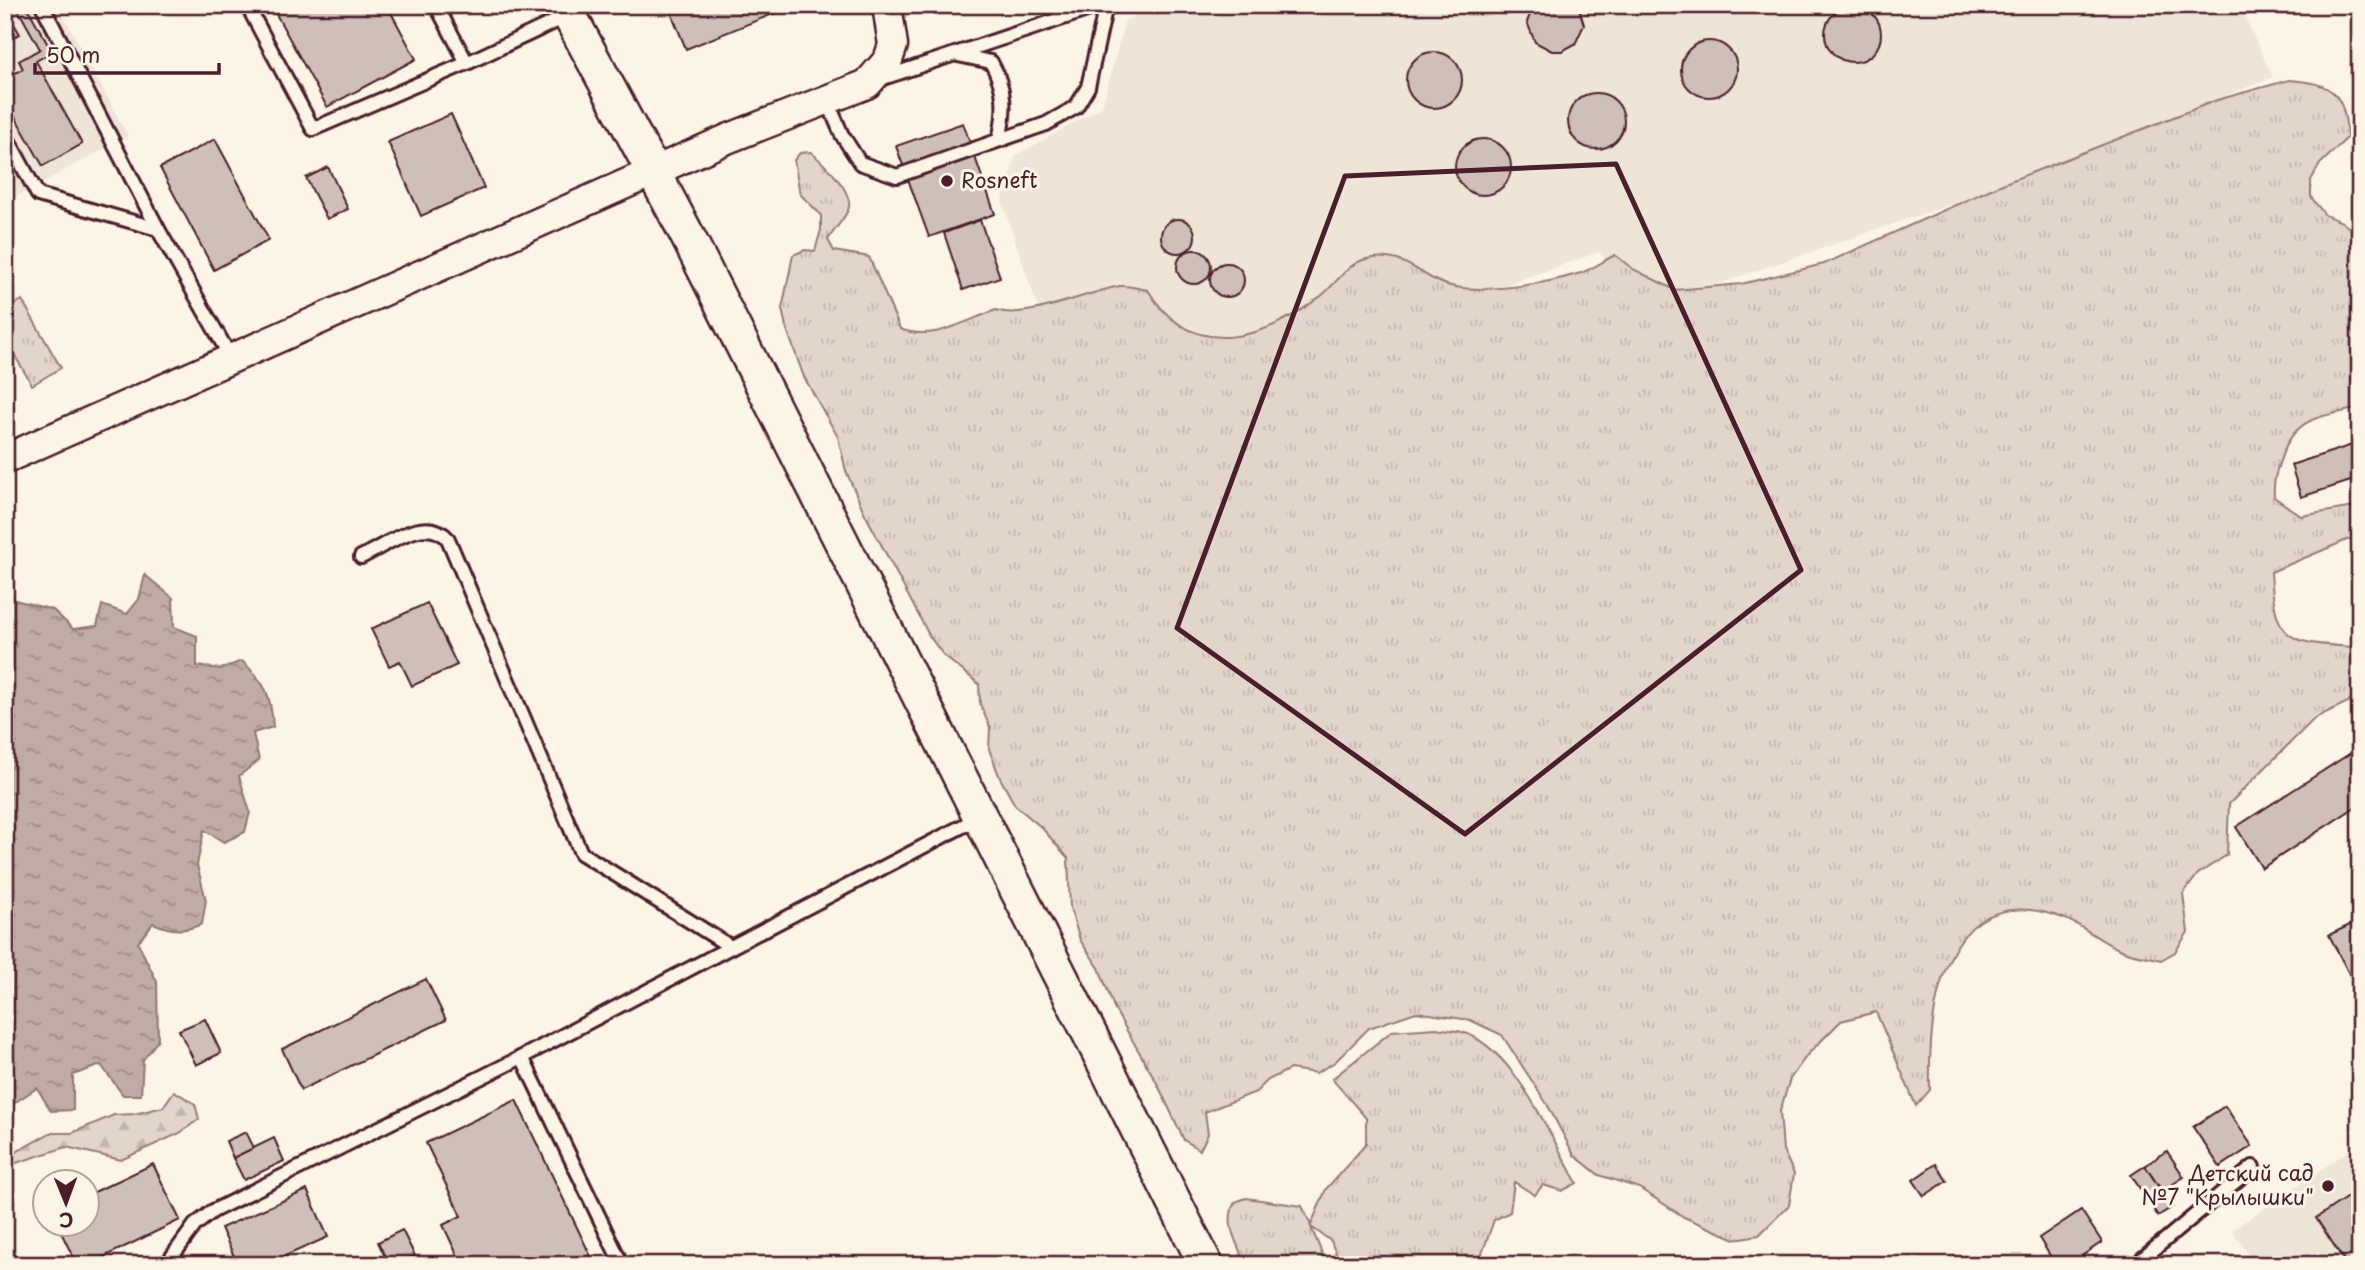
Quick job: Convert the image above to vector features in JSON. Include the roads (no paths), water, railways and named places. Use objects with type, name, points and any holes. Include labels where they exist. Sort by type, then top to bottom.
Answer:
[{"type":"main road","points":[[567,10],[653,172],[981,816],[1206,1265]]},
{"type":"street","points":[[5,459],[653,172],[867,84],[888,60],[892,45],[887,5]]},
{"type":"lane","points":[[42,5],[158,229],[231,358]]},
{"type":"lane","points":[[247,5],[313,130],[467,63],[567,10]]},
{"type":"lane","points":[[436,5],[467,63]]},
{"type":"lane","points":[[827,100],[842,135],[860,163],[897,176],[1046,124],[1076,107],[1088,87],[1104,5],[867,84]]},
{"type":"lane","points":[[957,55],[990,62],[1002,81],[1006,110],[999,140]]},
{"type":"lane","points":[[5,134],[38,195],[158,229]]},
{"type":"lane","points":[[361,557],[420,528],[443,532],[581,853],[731,947]]},
{"type":"lane","points":[[166,1265],[195,1225],[213,1211],[522,1057],[981,816]]},
{"type":"lane","points":[[522,1057],[622,1265]]},
{"type":"lane","points":[[2144,1262],[2253,1167]]},
{"type":"water","points":[[145,575],[173,598],[174,627],[197,636],[197,666],[221,669],[242,661],[257,676],[269,698],[273,727],[253,733],[259,760],[239,776],[250,812],[245,832],[224,842],[204,830],[197,865],[206,900],[202,924],[178,930],[153,923],[138,943],[157,982],[158,1040],[143,1060],[141,1095],[123,1095],[101,1065],[73,1075],[73,1110],[51,1111],[37,1088],[5,1109],[5,587],[15,600],[53,610],[73,629],[97,626],[102,605],[127,614],[139,599]]},
{"type":"place","name":"Rosneft","points":[[947,181]]},
{"type":"place","name":"Детский сад №7 \"Крылышки\"","points":[[2328,1186]]}]
